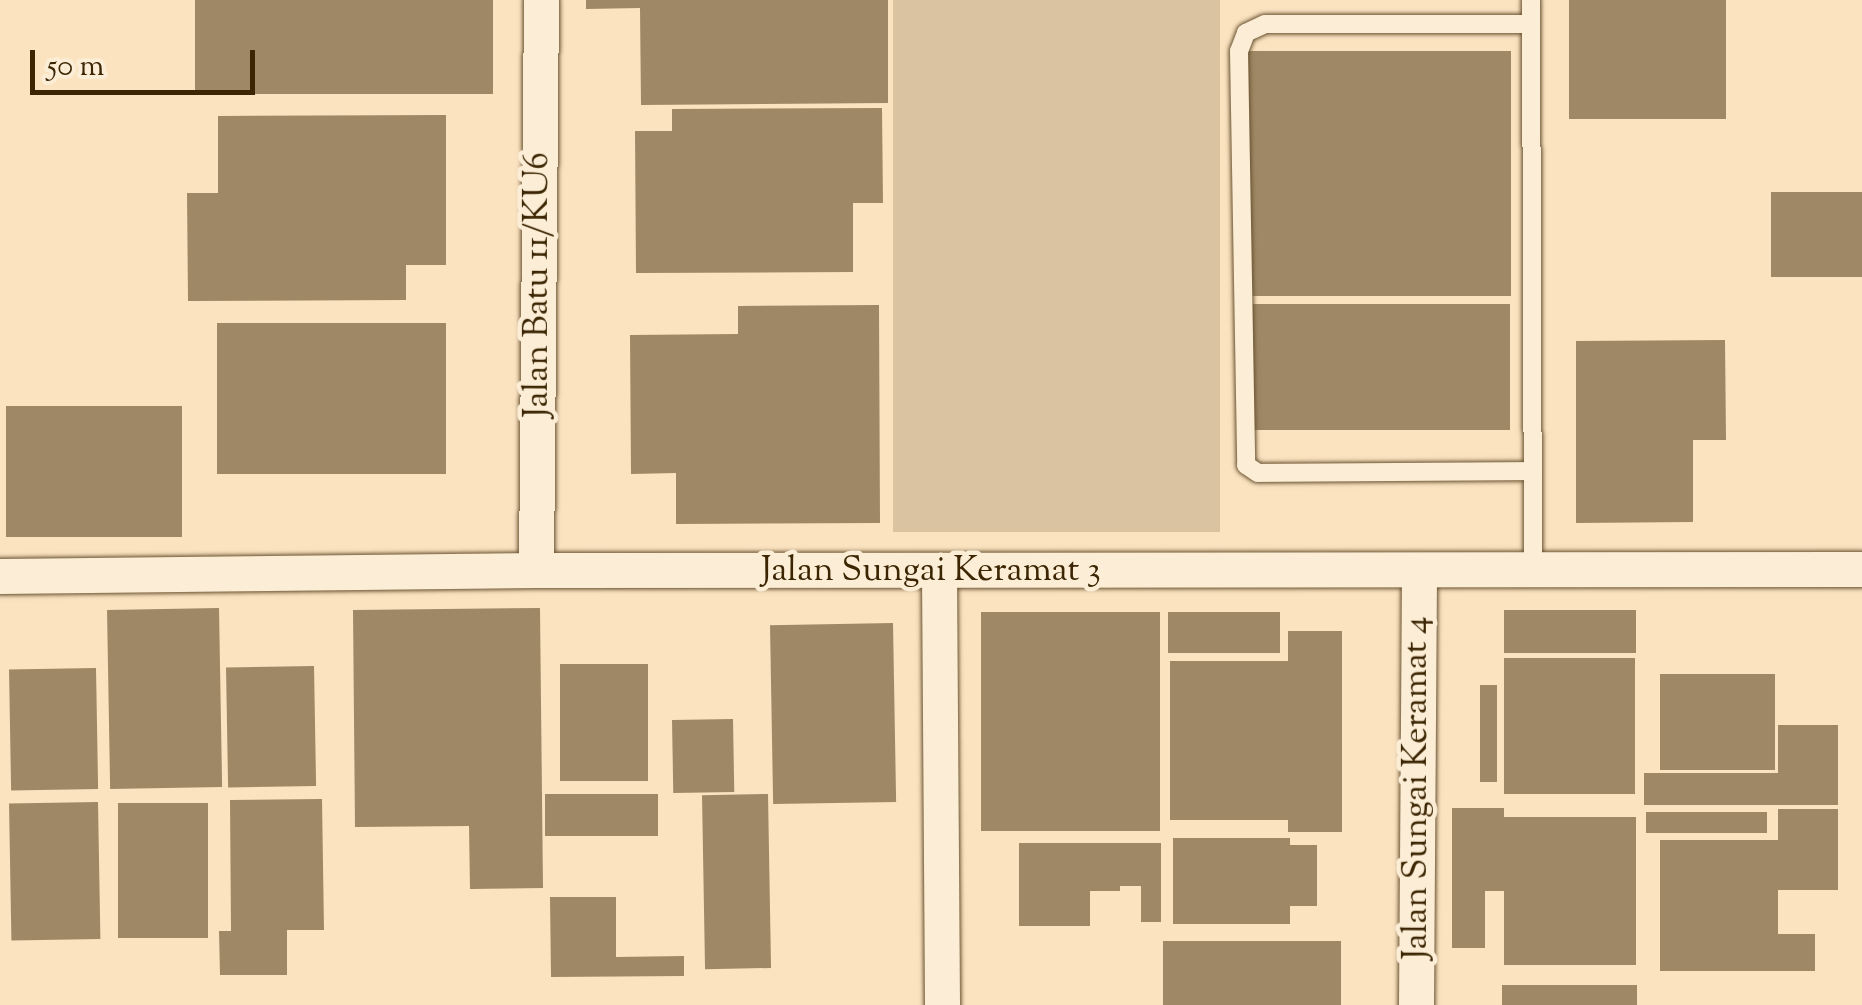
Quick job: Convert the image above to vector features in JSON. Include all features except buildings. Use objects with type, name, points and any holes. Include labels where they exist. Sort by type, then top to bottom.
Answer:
[{"type":"street","name":"Jalan Batu 11/KU6","points":[[536,570],[541,0]]},
{"type":"street","name":"Jalan Sungai Keramat 3","points":[[0,576],[536,570],[939,573],[1862,569]]},
{"type":"street","name":"Jalan Sungai Keramat 4","points":[[1416,1005],[1419,571]]},
{"type":"street","points":[[939,573],[942,1005]]},
{"type":"lane","points":[[1531,0],[1532,570]]},
{"type":"lane","points":[[1531,24],[1265,24],[1246,33],[1239,51],[1246,465],[1258,473],[1532,471]]},
{"type":"shaded area","points":[[893,0],[1220,0],[1220,532],[893,532]]}]
